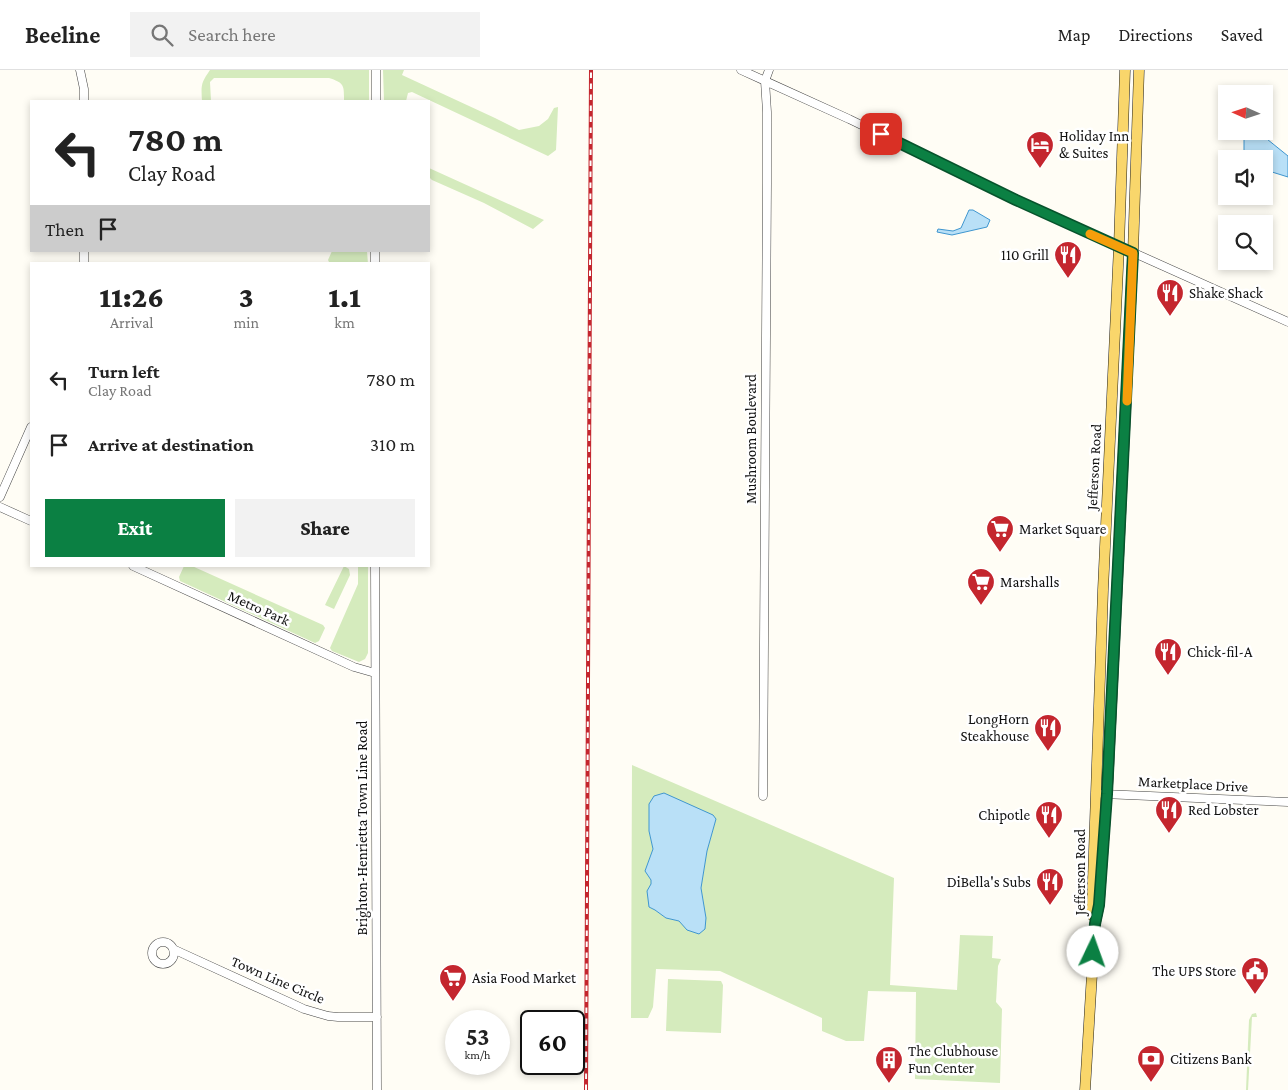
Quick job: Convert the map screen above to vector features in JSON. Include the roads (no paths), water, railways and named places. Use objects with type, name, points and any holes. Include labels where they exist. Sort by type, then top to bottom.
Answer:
[{"type":"main road","name":"Jefferson Road","points":[[1095,924],[1092,909],[1103,590],[1125,70]]},
{"type":"main road","name":"Jefferson Road","points":[[1085,1090],[1095,924],[1099,905],[1107,794],[1133,253],[1139,70]]},
{"type":"street","points":[[80,70],[84,100]]},
{"type":"street","points":[[376,70],[376,100]]},
{"type":"street","points":[[741,70],[873,130],[1016,200],[1288,322]]},
{"type":"street","name":"Mushroom Boulevard","points":[[763,796],[767,183],[765,81],[768,70]]},
{"type":"street","points":[[0,497],[30,429]]},
{"type":"street","points":[[0,507],[30,520]]},
{"type":"street","name":"Metro Park","points":[[135,567],[354,667],[375,673]]},
{"type":"street","name":"Brighton-Henrietta Town Line Road","points":[[375,567],[377,1090]]},
{"type":"street","name":"Marketplace Drive","points":[[1096,794],[1288,802]]},
{"type":"street","name":"Town Line Circle","points":[[173,949],[304,1009],[328,1016],[377,1017]]},
{"type":"water","points":[[1244,140],[1268,140],[1288,156],[1288,177],[1273,172],[1273,150],[1244,150]]},
{"type":"water","points":[[969,210],[973,210],[990,220],[987,227],[952,235],[937,232],[938,229],[953,231],[961,228]]},
{"type":"water","points":[[664,793],[713,815],[716,819],[707,851],[701,888],[706,918],[705,929],[699,934],[687,930],[679,921],[666,918],[649,907],[647,891],[651,880],[645,871],[653,849],[649,831],[649,804],[654,796]]},
{"type":"railway","points":[[586,1090],[591,70]]},
{"type":"place","name":"Holiday Inn & Suites","points":[[1040,169]]},
{"type":"place","name":"110 Grill","points":[[1068,279]]},
{"type":"place","name":"Shake Shack","points":[[1170,317]]},
{"type":"place","name":"Market Square","points":[[1000,553]]},
{"type":"place","name":"Marshalls","points":[[981,606]]},
{"type":"place","name":"Chick-fil-A","points":[[1168,676]]},
{"type":"place","name":"LongHorn Steakhouse","points":[[1048,752]]},
{"type":"place","name":"Red Lobster","points":[[1169,834]]},
{"type":"place","name":"Chipotle","points":[[1049,839]]},
{"type":"place","name":"DiBella's Subs","points":[[1050,906]]},
{"type":"place","name":"The UPS Store","points":[[1255,995]]},
{"type":"place","name":"Asia Food Market","points":[[453,1002]]},
{"type":"place","name":"Citizens Bank","points":[[1151,1083]]},
{"type":"place","name":"The Clubhouse Fun Center","points":[[889,1084]]}]
